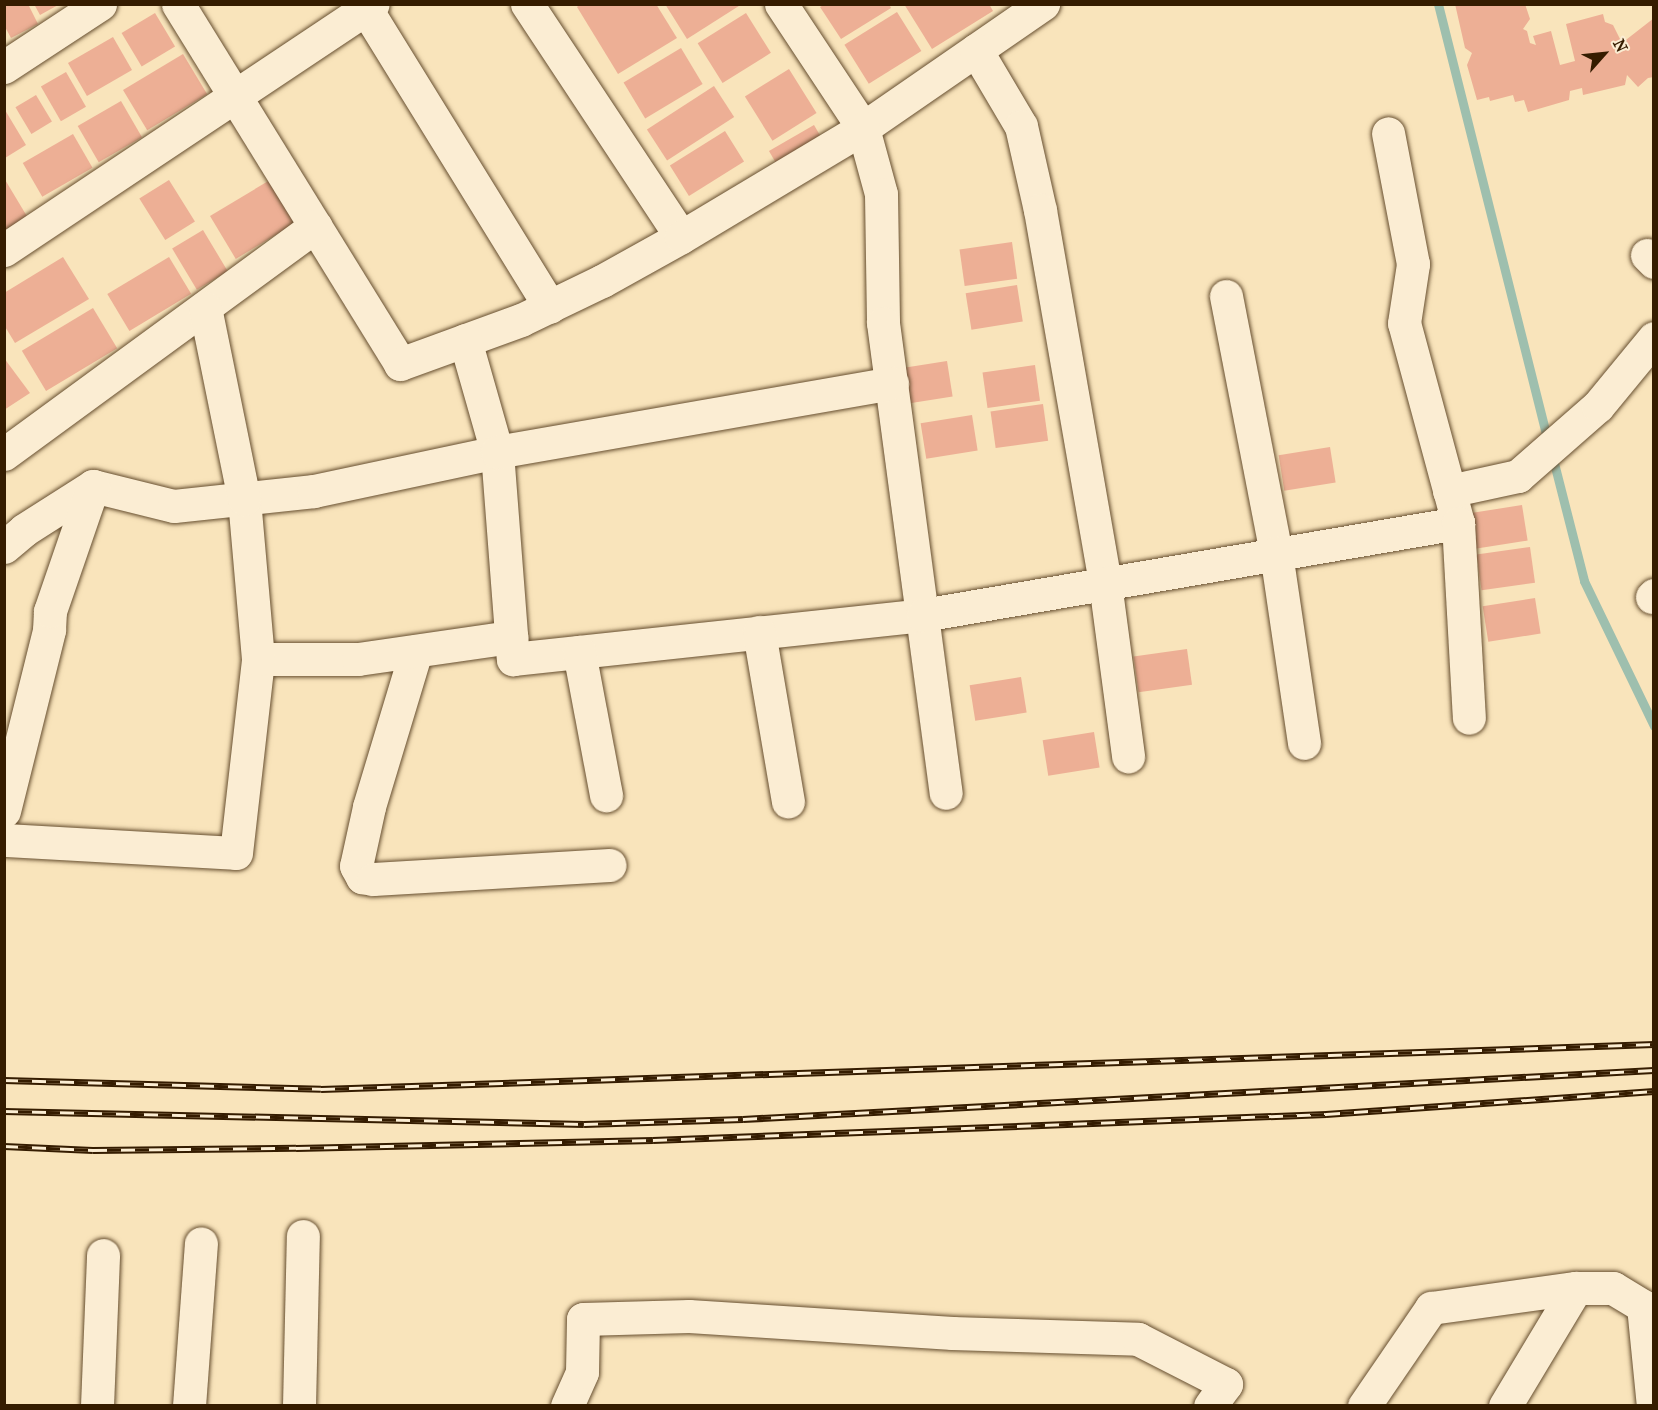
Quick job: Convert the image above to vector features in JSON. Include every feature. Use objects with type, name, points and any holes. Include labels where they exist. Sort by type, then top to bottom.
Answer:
[{"type":"street","points":[[4,67],[100,4]]},
{"type":"street","points":[[178,4],[400,364],[521,320],[681,237],[863,128],[976,50],[1025,9]]},
{"type":"street","points":[[527,4],[681,237]]},
{"type":"street","points":[[781,4],[863,128],[881,194],[883,323],[946,793]]},
{"type":"street","points":[[4,249],[369,7],[550,306]]},
{"type":"street","points":[[976,50],[1021,126],[1040,210],[1105,583],[1128,756]]},
{"type":"street","points":[[1388,133],[1413,264],[1404,323],[1458,524],[1469,718]]},
{"type":"street","points":[[4,454],[316,226]]},
{"type":"street","points":[[1226,296],[1276,553],[1304,743]]},
{"type":"street","points":[[4,840],[236,853],[258,659],[244,499],[205,308]]},
{"type":"street","points":[[1449,490],[1518,476],[1598,406],[1653,338]]},
{"type":"street","points":[[465,340],[497,452],[513,659],[922,615],[1276,553],[1458,524]]},
{"type":"street","points":[[4,547],[24,530],[93,486],[174,506],[315,491],[497,452],[892,383]]},
{"type":"street","points":[[4,811],[49,630],[50,611],[93,486]]},
{"type":"street","points":[[759,632],[788,802]]},
{"type":"street","points":[[258,659],[358,659],[511,637]]},
{"type":"street","points":[[416,651],[369,807],[356,866],[362,877],[373,879],[610,865]]},
{"type":"street","points":[[579,652],[606,795]]},
{"type":"street","points":[[299,1406],[303,1236]]},
{"type":"street","points":[[189,1406],[201,1243]]},
{"type":"street","points":[[97,1406],[103,1255]]},
{"type":"street","points":[[1505,1406],[1576,1288]]},
{"type":"street","points":[[1364,1406],[1431,1308],[1576,1288],[1613,1288],[1643,1306],[1653,1406]]},
{"type":"street","points":[[567,1406],[582,1372],[583,1319],[688,1316],[952,1334],[1138,1339],[1218,1395]]},
{"type":"building","points":[[4,4],[28,4],[38,24],[11,38],[4,25]]},
{"type":"building","points":[[34,4],[60,4],[40,15]]},
{"type":"building","points":[[580,4],[656,4],[677,38],[618,74],[577,7]]},
{"type":"building","points":[[665,4],[742,4],[687,39]]},
{"type":"building","points":[[825,4],[889,4],[891,8],[841,39],[820,7]]},
{"type":"building","points":[[904,4],[989,4],[993,11],[932,49]]},
{"type":"building","points":[[1455,4],[1525,4],[1530,19],[1523,29],[1527,31],[1530,43],[1536,45],[1533,36],[1551,31],[1560,65],[1575,61],[1566,24],[1603,14],[1605,22],[1613,25],[1622,43],[1654,18],[1654,77],[1648,78],[1638,87],[1627,75],[1625,85],[1583,95],[1582,88],[1570,91],[1569,100],[1528,112],[1524,100],[1515,102],[1513,95],[1490,101],[1489,97],[1477,100],[1467,65],[1472,53],[1465,48]]},
{"type":"building","points":[[897,12],[921,51],[869,84],[844,45]]},
{"type":"building","points":[[155,13],[175,46],[142,67],[122,33]]},
{"type":"building","points":[[746,13],[771,53],[723,83],[698,43]]},
{"type":"building","points":[[113,37],[132,70],[87,96],[68,63]]},
{"type":"building","points":[[681,48],[703,84],[645,119],[624,83]]},
{"type":"building","points":[[183,54],[207,94],[147,130],[123,90]]},
{"type":"building","points":[[789,69],[817,113],[772,141],[745,97]]},
{"type":"building","points":[[66,72],[86,107],[61,121],[41,86]]},
{"type":"building","points":[[714,86],[734,117],[667,161],[647,130]]},
{"type":"building","points":[[36,95],[52,122],[31,134],[15,107]]},
{"type":"building","points":[[121,101],[142,137],[99,162],[78,126]]},
{"type":"building","points":[[5,110],[26,145],[5,158]]},
{"type":"building","points":[[814,125],[822,139],[777,165],[769,151]]},
{"type":"building","points":[[725,131],[744,162],[689,196],[670,165]]},
{"type":"building","points":[[73,134],[93,168],[42,197],[23,163]]},
{"type":"building","points":[[4,178],[28,218],[4,233]]},
{"type":"building","points":[[169,180],[195,222],[165,240],[139,199]]},
{"type":"building","points":[[270,180],[296,223],[236,259],[210,216]]},
{"type":"building","points":[[203,230],[228,271],[197,290],[172,249]]},
{"type":"building","points":[[1012,242],[1017,279],[965,286],[960,249]]},
{"type":"building","points":[[63,257],[89,299],[15,343],[4,325],[4,293]]},
{"type":"building","points":[[169,257],[191,294],[129,331],[107,294]]},
{"type":"building","points":[[1017,285],[1023,322],[971,330],[966,293]]},
{"type":"building","points":[[93,308],[117,348],[46,391],[22,351]]},
{"type":"building","points":[[4,358],[30,393],[4,410]]},
{"type":"building","points":[[947,361],[953,397],[900,405],[895,369]]},
{"type":"building","points":[[1035,365],[1040,401],[988,408],[983,372]]},
{"type":"building","points":[[1043,404],[1048,441],[996,448],[991,411]]},
{"type":"building","points":[[972,415],[978,451],[926,459],[921,423]]},
{"type":"building","points":[[1330,447],[1336,483],[1284,491],[1279,455]]},
{"type":"building","points":[[1522,505],[1528,541],[1475,549],[1470,513]]},
{"type":"building","points":[[1530,547],[1535,583],[1482,590],[1477,555]]},
{"type":"building","points":[[1535,598],[1541,634],[1488,642],[1483,606]]},
{"type":"building","points":[[1187,649],[1192,685],[1139,692],[1134,657]]},
{"type":"building","points":[[1021,677],[1027,713],[975,721],[970,685]]},
{"type":"building","points":[[1094,732],[1100,768],[1048,776],[1043,740]]},
{"type":"waterway","points":[[1438,4],[1548,441]]},
{"type":"waterway","points":[[1552,455],[1584,581],[1654,726]]},
{"type":"railway","points":[[4,1080],[321,1089],[1654,1044]]},
{"type":"railway","points":[[4,1111],[584,1124],[743,1119],[1654,1070]]},
{"type":"railway","points":[[4,1146],[93,1150],[653,1140],[1326,1114],[1654,1091]]}]
